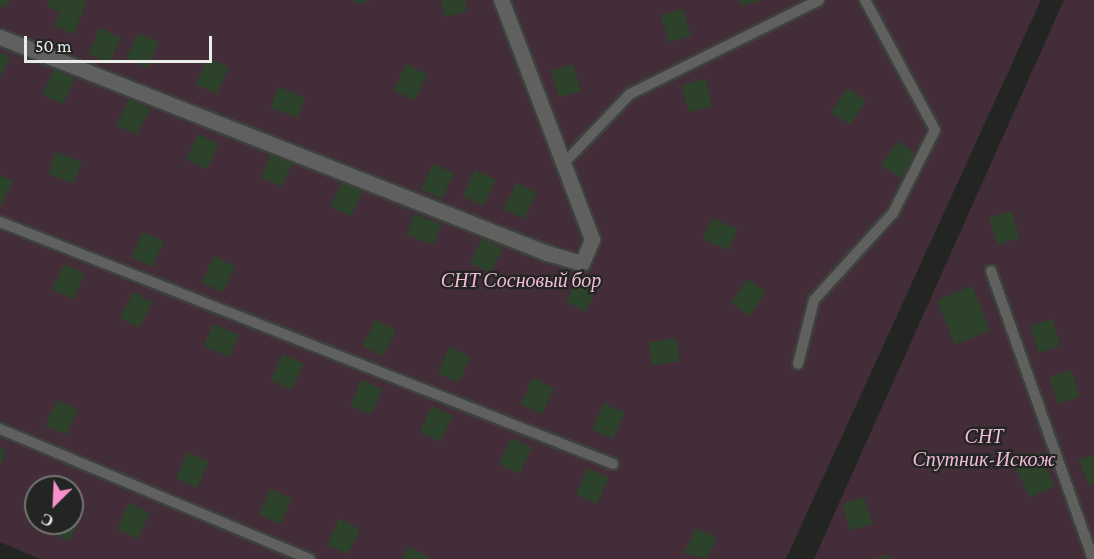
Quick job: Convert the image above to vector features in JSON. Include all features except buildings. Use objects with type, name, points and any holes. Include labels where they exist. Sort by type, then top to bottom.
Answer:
[{"type":"street","points":[[0,36],[536,249],[582,263],[592,239],[501,0]]},
{"type":"lane","points":[[564,163],[630,94],[819,0]]},
{"type":"lane","points":[[798,364],[814,300],[893,213],[935,130],[865,0]]},
{"type":"lane","points":[[0,222],[613,464]]},
{"type":"lane","points":[[991,272],[1093,559]]},
{"type":"lane","points":[[0,429],[310,559]]},
{"type":"green space","name":"СНТ Сосновый бор","points":[[0,0],[1041,0],[786,559],[40,559],[0,542]]},
{"type":"green space","name":"СНТ Спутник-Искож","points":[[1064,0],[1094,0],[1094,559],[814,559]]}]
